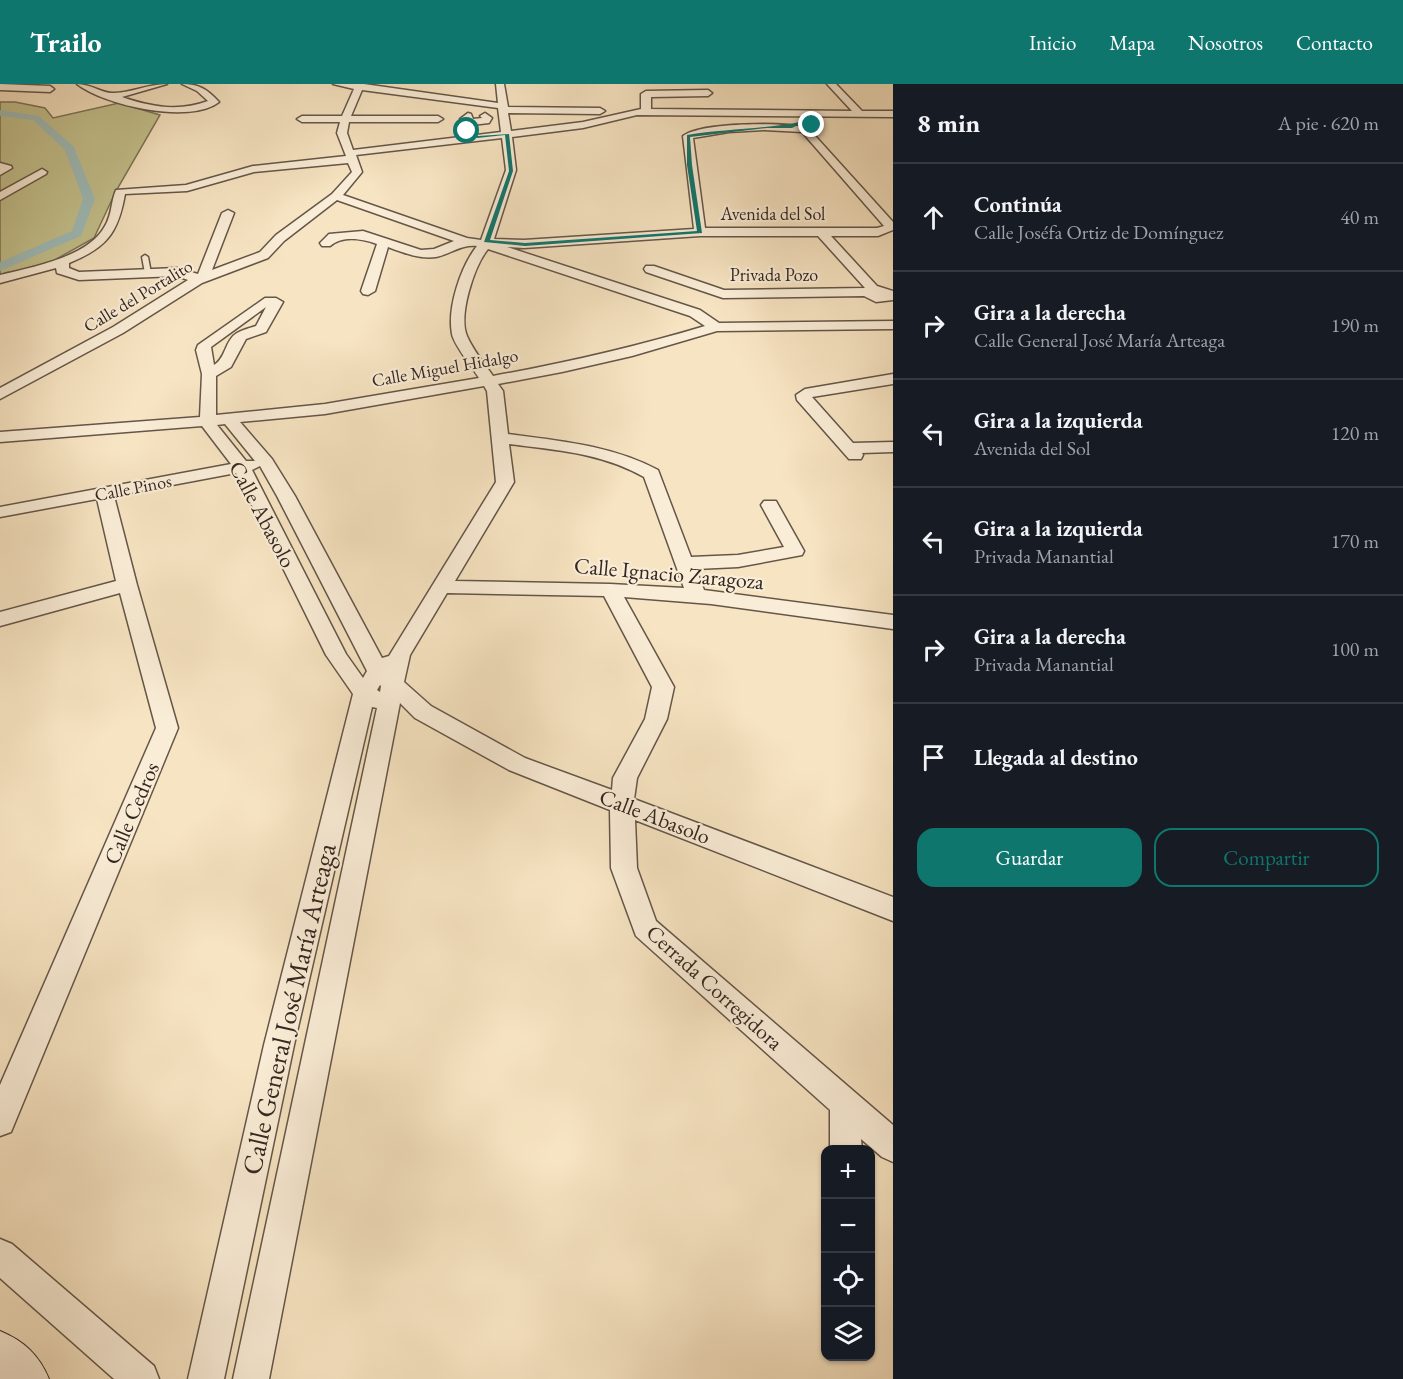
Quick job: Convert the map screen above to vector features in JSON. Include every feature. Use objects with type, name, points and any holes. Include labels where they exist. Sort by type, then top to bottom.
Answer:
[{"type":"street","points":[[81,84],[111,97],[167,111],[214,102],[200,89],[186,84]]},
{"type":"street","points":[[111,97],[163,84]]},
{"type":"street","points":[[337,84],[359,85],[490,104],[504,113]]},
{"type":"street","name":"Calle General José María Arteaga","points":[[206,1379],[279,1045],[385,681],[505,482],[495,391],[459,335],[460,296],[474,257],[486,243],[511,171],[500,84]]},
{"type":"street","points":[[831,84],[859,113]]},
{"type":"street","name":"Calle del Portalito","points":[[0,394],[118,330],[200,279],[264,255],[280,238],[336,196],[357,172],[342,133],[359,85]]},
{"type":"street","points":[[0,87],[50,89]]},
{"type":"street","points":[[642,112],[647,89],[708,93]]},
{"type":"street","points":[[466,100],[474,120],[477,137]]},
{"type":"street","points":[[474,120],[490,104]]},
{"type":"street","points":[[0,279],[63,261],[102,239],[112,226],[120,192],[187,188],[253,169],[492,135],[584,125],[642,112]]},
{"type":"street","points":[[474,120],[504,113],[893,114]]},
{"type":"street","points":[[302,119],[438,119]]},
{"type":"street","points":[[474,120],[492,135]]},
{"type":"street","points":[[700,232],[688,136],[767,127],[792,127],[805,130],[888,230]]},
{"type":"street","points":[[0,166],[7,168],[0,172]]},
{"type":"street","points":[[1,205],[42,172]]},
{"type":"street","points":[[336,196],[465,241],[523,250],[695,313],[716,327]]},
{"type":"street","points":[[63,261],[62,270],[79,276],[128,276],[177,272],[200,279],[228,213]]},
{"type":"street","name":"Avenida del Sol","points":[[523,250],[700,232],[888,230]]},
{"type":"street","name":"Privada Pozo","points":[[650,269],[723,294],[870,290],[821,232]]},
{"type":"street","points":[[330,240],[363,235],[420,254],[428,254],[465,241]]},
{"type":"street","points":[[368,291],[384,242]]},
{"type":"street","points":[[0,437],[213,429],[209,374],[203,350],[205,345],[265,302],[276,302],[261,329],[237,340],[226,364],[209,374]]},
{"type":"street","name":"Calle Miguel Hidalgo","points":[[234,425],[592,361],[716,327],[893,325]]},
{"type":"street","points":[[893,379],[810,392],[804,395],[805,400],[852,451],[893,447]]},
{"type":"street","name":"Calle Abasolo","points":[[385,681],[351,678],[336,654],[242,467],[213,429],[234,425],[266,463],[286,496],[366,651],[385,681],[423,712],[517,764],[893,909]]},
{"type":"street","points":[[500,438],[613,456],[637,465],[652,474],[698,598]]},
{"type":"street","name":"Calle Pinos","points":[[0,512],[266,463]]},
{"type":"street","name":"Calle Cedros","points":[[0,1121],[167,728],[127,585],[105,494]]},
{"type":"street","points":[[259,502],[286,496]]},
{"type":"street","points":[[685,563],[738,561],[795,551],[770,505]]},
{"type":"street","points":[[0,619],[127,585]]},
{"type":"street","name":"Calle Ignacio Zaragoza","points":[[440,587],[610,590],[748,602],[843,618],[893,622]]},
{"type":"street","name":"Cerrada Corregidora","points":[[610,590],[663,687],[656,719],[625,778],[622,803],[624,868],[645,928],[893,1146]]},
{"type":"street","points":[[336,654],[366,651]]},
{"type":"street","name":"Calle General José María Arteaga","points":[[251,1379],[385,681]]},
{"type":"street","points":[[845,1104],[846,1145]]},
{"type":"street","points":[[0,1256],[141,1379]]},
{"type":"street","points":[[0,1356],[24,1379]]},
{"type":"lane","points":[[145,257],[148,273]]},
{"type":"shaded area","points":[[0,102],[15,102],[45,108],[53,118],[119,103],[160,115],[116,191],[94,238],[44,266],[0,276]]},
{"type":"waterway","points":[[0,113],[36,118],[70,149],[89,199],[77,233],[0,267]]},
{"type":"route","points":[[467,131],[477,137],[507,134],[511,171],[486,242],[525,244],[700,232],[688,136],[767,127],[792,127],[800,123],[812,125]]}]
